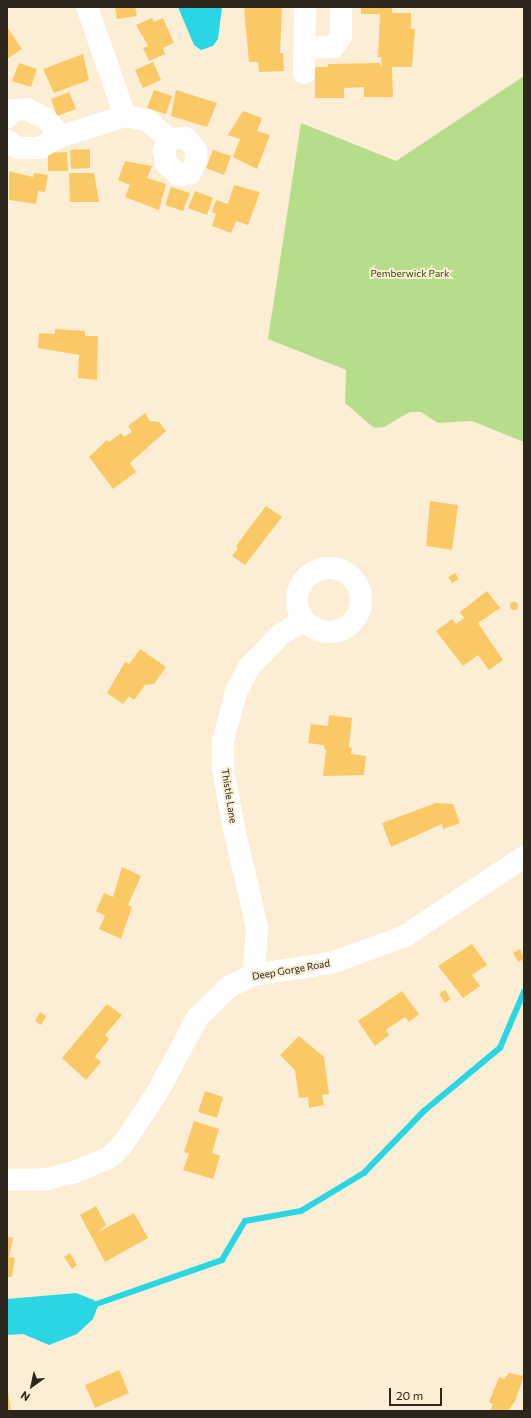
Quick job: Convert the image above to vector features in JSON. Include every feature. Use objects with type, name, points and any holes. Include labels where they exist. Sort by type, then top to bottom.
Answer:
[{"type":"street","points":[[86,7],[125,116]]},
{"type":"street","points":[[304,73],[305,7]]},
{"type":"street","points":[[305,48],[333,47],[341,37],[341,7]]},
{"type":"street","points":[[7,117],[13,110],[27,109],[46,119],[55,129],[56,138]]},
{"type":"street","points":[[7,140],[18,148],[40,148],[56,138],[125,116],[146,120],[169,139]]},
{"type":"street","name":"Thistle Lane","points":[[254,975],[258,927],[234,829],[223,769],[223,741],[236,692],[250,666],[280,635],[304,620]]},
{"type":"street","name":"Deep Gorge Road","points":[[7,1180],[53,1177],[75,1172],[110,1157],[123,1144],[157,1093],[197,1018],[230,986],[254,975],[331,963],[405,936],[524,857]]},
{"type":"green space","name":"Pemberwick Park","points":[[524,76],[524,442],[472,421],[438,423],[421,412],[410,412],[384,427],[374,428],[345,403],[346,370],[268,339],[301,123],[396,161]]},
{"type":"water","points":[[178,7],[222,7],[218,39],[213,46],[201,50],[194,45]]},
{"type":"water","points":[[76,1293],[94,1300],[98,1306],[93,1319],[77,1334],[49,1345],[23,1334],[7,1335],[7,1299]]},
{"type":"building","points":[[115,7],[135,7],[137,16],[117,19]]},
{"type":"building","points":[[247,7],[282,7],[280,53],[283,53],[284,71],[259,72],[258,62],[249,62],[244,9]]},
{"type":"building","points":[[361,7],[392,7],[392,13],[411,13],[411,29],[415,29],[412,67],[392,67],[393,97],[364,97],[364,87],[344,88],[344,98],[315,98],[315,67],[328,67],[328,64],[379,63],[382,66],[381,57],[378,57],[380,14],[361,14]]},
{"type":"building","points":[[152,18],[154,22],[163,18],[174,43],[163,48],[165,54],[149,61],[143,48],[148,46],[136,25]]},
{"type":"building","points":[[7,27],[22,49],[7,59]]},
{"type":"building","points":[[83,54],[89,80],[54,93],[43,69]]},
{"type":"building","points":[[153,62],[161,80],[143,88],[135,70]]},
{"type":"building","points":[[19,63],[37,69],[31,87],[12,81]]},
{"type":"building","points":[[154,90],[172,96],[166,114],[147,108]]},
{"type":"building","points":[[176,90],[217,103],[207,127],[171,116]]},
{"type":"building","points":[[69,92],[76,109],[57,116],[51,99]]},
{"type":"building","points":[[243,111],[262,118],[257,131],[270,135],[257,169],[233,157],[240,139],[228,135]]},
{"type":"building","points":[[90,149],[90,168],[71,169],[70,150]]},
{"type":"building","points":[[213,150],[231,156],[224,175],[206,168]]},
{"type":"building","points":[[67,152],[68,171],[48,171],[48,153]]},
{"type":"building","points":[[125,161],[152,166],[147,178],[166,184],[159,210],[125,197],[130,185],[118,180]]},
{"type":"building","points":[[9,171],[33,177],[34,173],[48,175],[45,192],[38,191],[36,204],[9,200]]},
{"type":"building","points":[[69,173],[94,173],[99,202],[70,202]]},
{"type":"building","points":[[234,185],[260,192],[248,225],[236,221],[231,233],[212,226],[216,214],[212,212],[216,200],[228,204]]},
{"type":"building","points":[[171,187],[190,193],[183,211],[165,205]]},
{"type":"building","points":[[195,191],[213,198],[207,215],[188,208]]},
{"type":"building","points":[[55,329],[85,331],[85,336],[98,336],[97,380],[78,378],[79,355],[38,348],[39,333],[55,334]]},
{"type":"building","points":[[145,413],[150,421],[159,422],[166,431],[130,463],[136,472],[113,489],[89,457],[107,440],[109,442],[121,433],[124,437],[132,432],[128,426]]},
{"type":"building","points":[[430,501],[458,505],[452,550],[426,546]]},
{"type":"building","points":[[266,506],[282,517],[245,565],[232,556],[238,548],[236,546]]},
{"type":"building","points":[[455,573],[459,579],[452,583],[448,577]]},
{"type":"building","points":[[487,591],[500,608],[478,623],[503,660],[489,670],[478,655],[463,666],[436,631],[452,619],[456,624],[464,618],[460,612]]},
{"type":"building","points":[[512,602],[516,602],[518,606],[516,610],[512,610],[510,608],[510,604]]},
{"type":"building","points":[[140,649],[166,667],[154,684],[145,685],[134,700],[129,696],[123,704],[107,693],[125,662],[129,664]]},
{"type":"building","points":[[329,715],[352,718],[349,747],[352,748],[351,754],[366,756],[364,775],[323,776],[326,751],[323,745],[308,743],[311,724],[328,726]]},
{"type":"building","points":[[436,803],[453,804],[460,823],[443,829],[442,824],[391,847],[382,823]]},
{"type":"building","points":[[122,867],[141,876],[128,905],[132,907],[121,939],[99,929],[105,916],[96,911],[104,893],[113,897]]},
{"type":"building","points":[[472,944],[487,965],[472,975],[480,986],[463,998],[438,966]]},
{"type":"building","points":[[520,949],[524,959],[518,962],[513,953]]},
{"type":"building","points":[[445,990],[451,999],[445,1003],[439,994]]},
{"type":"building","points":[[402,991],[419,1014],[409,1022],[405,1017],[386,1030],[389,1035],[375,1046],[358,1021]]},
{"type":"building","points":[[107,1004],[122,1015],[105,1035],[109,1039],[95,1057],[101,1062],[86,1080],[62,1058]]},
{"type":"building","points":[[40,1012],[46,1016],[41,1025],[35,1021]]},
{"type":"building","points":[[299,1036],[324,1057],[329,1094],[322,1095],[324,1105],[309,1108],[308,1097],[299,1098],[295,1070],[280,1055]]},
{"type":"building","points":[[205,1091],[223,1097],[217,1118],[198,1112]]},
{"type":"building","points":[[194,1121],[219,1129],[212,1153],[220,1156],[213,1179],[183,1170],[189,1154],[184,1152]]},
{"type":"building","points":[[96,1206],[106,1225],[98,1232],[134,1213],[148,1238],[105,1262],[80,1215]]},
{"type":"building","points":[[7,1237],[13,1238],[9,1257],[15,1258],[12,1277],[7,1277]]},
{"type":"building","points":[[70,1253],[77,1265],[72,1269],[64,1257]]},
{"type":"building","points":[[119,1370],[129,1393],[95,1408],[85,1385]]},
{"type":"building","points":[[509,1373],[524,1376],[515,1401],[508,1411],[490,1411],[493,1404],[489,1402],[499,1377],[504,1379]]},
{"type":"building","points":[[8,1392],[11,1411],[7,1411]]},
{"type":"waterway","points":[[91,1306],[222,1260],[245,1221],[301,1211],[364,1173],[424,1111],[500,1048],[524,992]]}]
